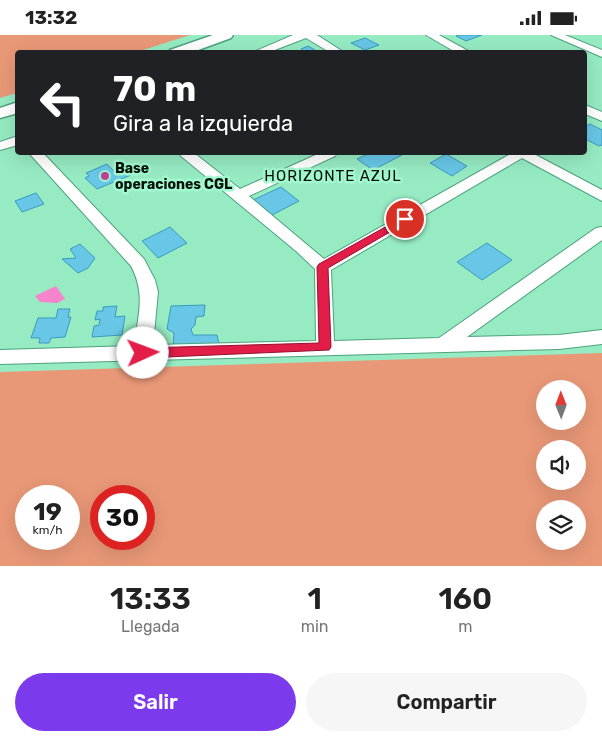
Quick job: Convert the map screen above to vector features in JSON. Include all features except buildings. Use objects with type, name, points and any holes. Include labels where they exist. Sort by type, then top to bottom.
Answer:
[{"type":"street","points":[[184,50],[226,35]]},
{"type":"street","points":[[264,50],[304,35]]},
{"type":"street","points":[[309,35],[335,50]]},
{"type":"street","points":[[431,35],[461,50]]},
{"type":"street","points":[[556,35],[602,54]]},
{"type":"street","points":[[0,113],[15,108]]},
{"type":"street","points":[[0,146],[15,141]]},
{"type":"street","points":[[38,155],[144,271],[149,292],[143,353]]},
{"type":"street","points":[[189,155],[240,195],[323,267],[325,347]]},
{"type":"street","points":[[240,195],[326,155]]},
{"type":"street","points":[[323,267],[519,155]]},
{"type":"street","points":[[526,155],[602,196]]},
{"type":"street","points":[[444,344],[602,231]]},
{"type":"street","points":[[0,357],[559,342],[602,337]]},
{"type":"shaded area","points":[[0,35],[190,35],[143,50],[15,50],[15,94],[0,98]]},
{"type":"shaded area","points":[[56,286],[65,299],[57,303],[40,302],[35,296]]},
{"type":"shaded area","points":[[602,353],[602,566],[0,566],[0,372]]},
{"type":"place","name":"Base operaciones CGL","points":[[105,176]]},
{"type":"district","name":"HORIZONTE AZUL","points":[[333,176]]},
{"type":"route","points":[[143,353],[325,347],[323,267],[405,219]]}]
